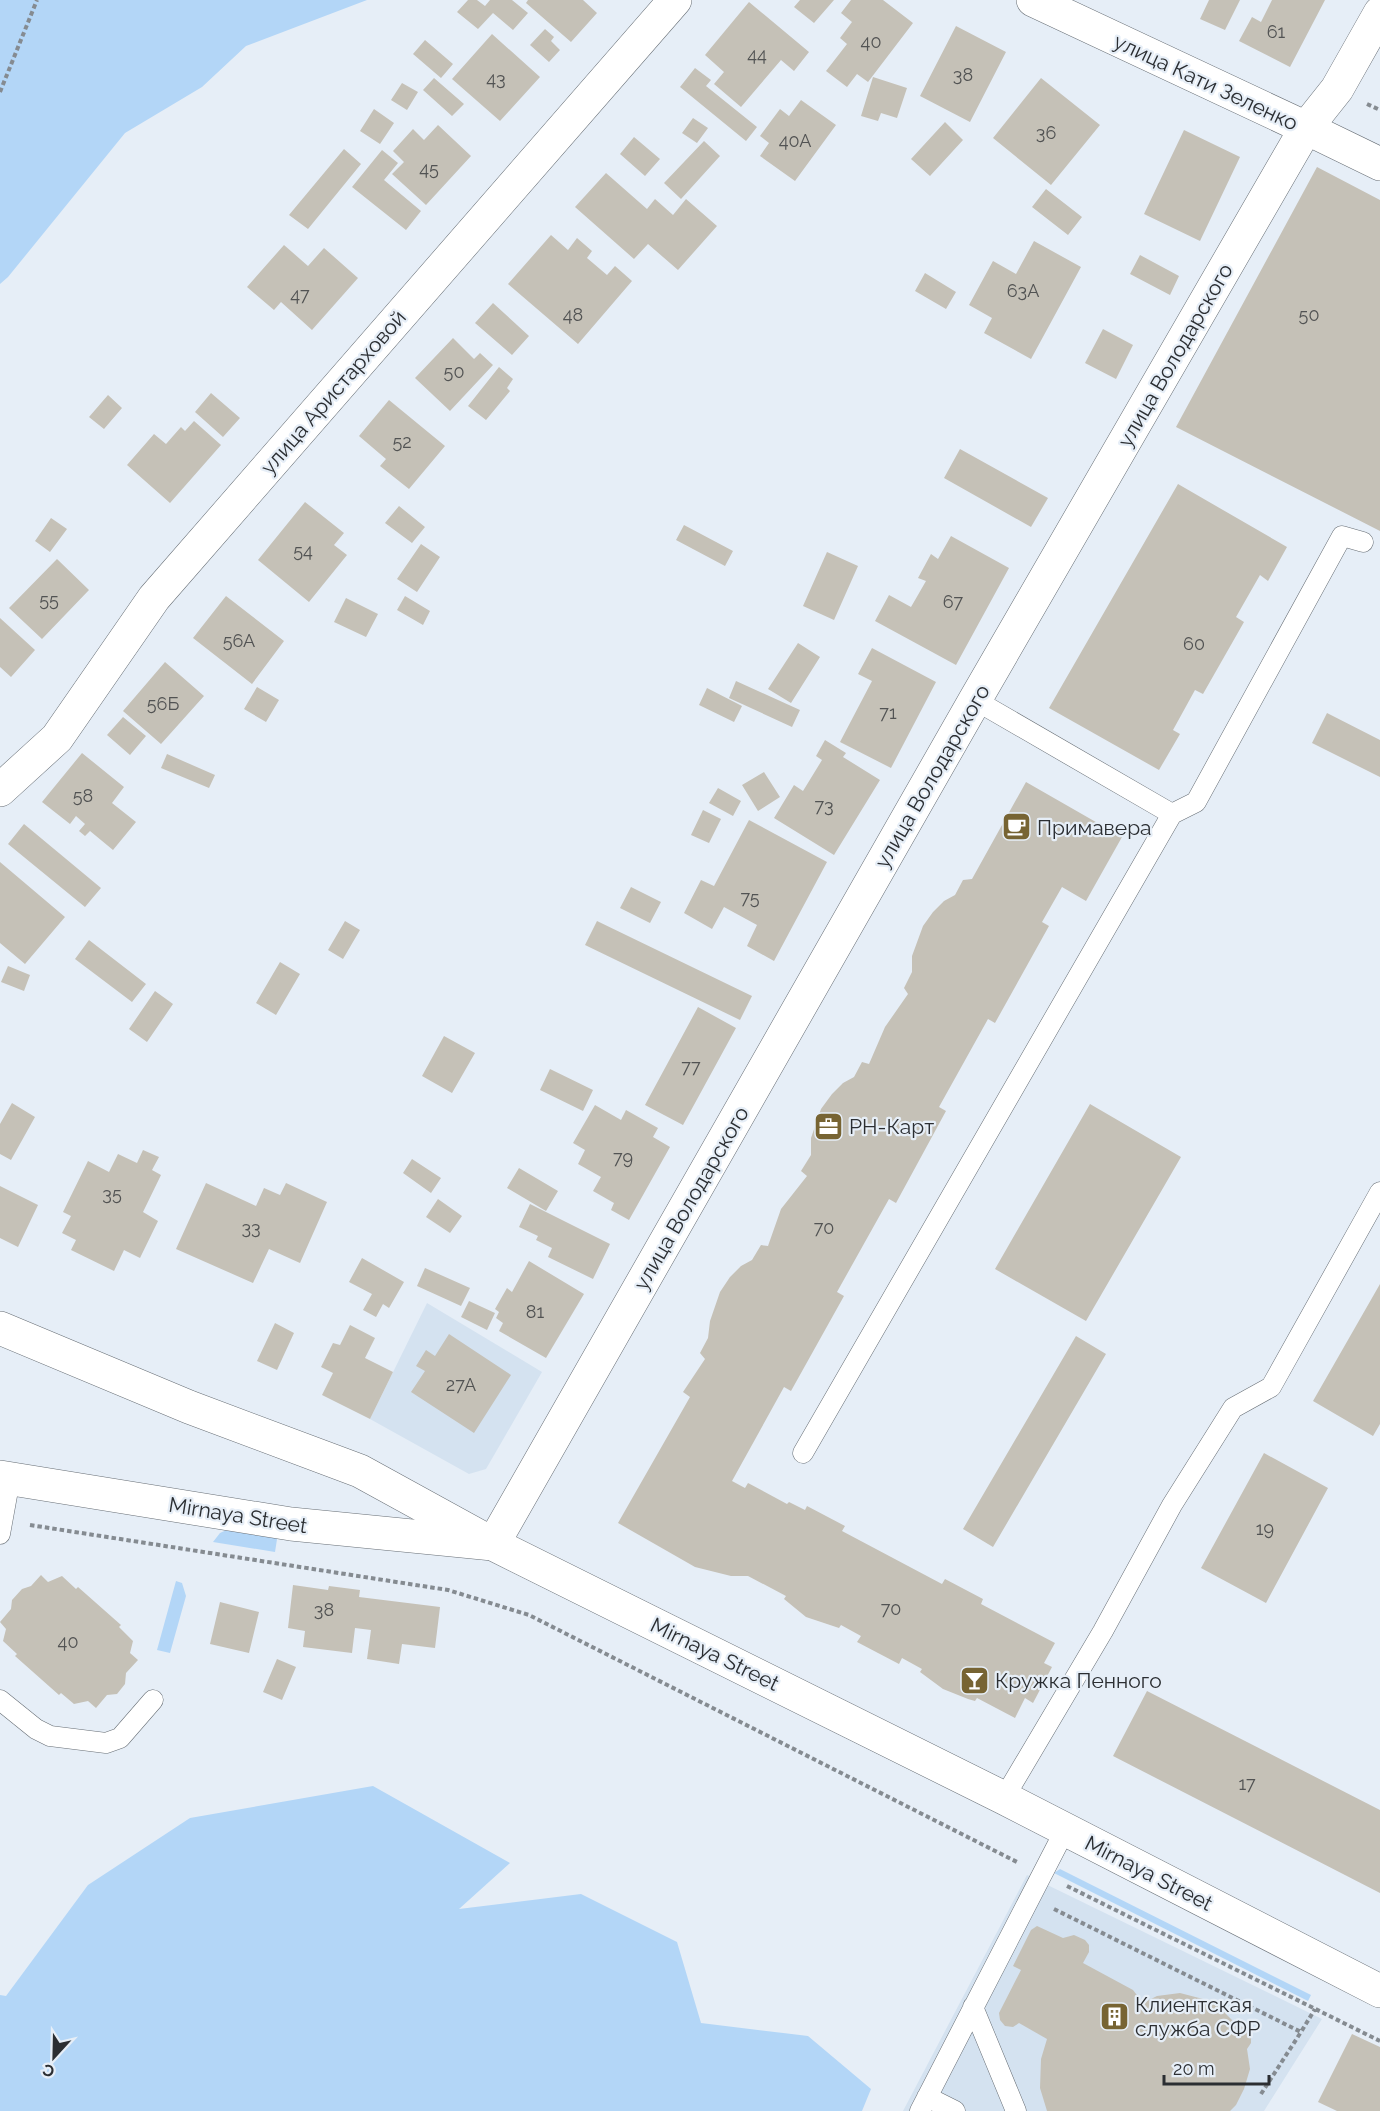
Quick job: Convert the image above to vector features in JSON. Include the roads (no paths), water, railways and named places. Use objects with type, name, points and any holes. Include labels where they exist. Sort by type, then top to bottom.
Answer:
[{"type":"street","name":"улица Аристарховой","points":[[0,790],[13,770],[57,738],[154,598],[675,0]]},
{"type":"street","name":"улица Кати Зеленко","points":[[1033,0],[1380,164]]},
{"type":"street","name":"улица Володарского","points":[[493,1544],[975,700],[1306,128],[1336,89],[1380,13]]},
{"type":"street","points":[[0,1328],[189,1407],[360,1471],[493,1544]]},
{"type":"street","name":"Mirnaya Street","points":[[5,1478],[291,1524],[493,1544],[1004,1798],[1380,1991]]},
{"type":"lane","points":[[803,1454],[1172,814],[1196,802],[1342,536],[1363,542]]},
{"type":"lane","points":[[975,700],[1172,814]]},
{"type":"lane","points":[[1004,1798],[1103,1630],[1172,1505],[1233,1408],[1271,1387],[1380,1192]]},
{"type":"lane","points":[[1,1527],[5,1478]]},
{"type":"lane","points":[[0,1700],[36,1729],[50,1736],[106,1743],[120,1738],[153,1700]]},
{"type":"lane","points":[[955,2111],[923,2104],[1065,1830]]},
{"type":"lane","points":[[973,2007],[1016,2111]]},
{"type":"place","name":"Примавера","points":[[1016,827]]},
{"type":"place","name":"РН-Карт","points":[[828,1126]]},
{"type":"place","name":"Кружка Пенного","points":[[974,1680]]},
{"type":"place","name":"Клиентская служба СФР","points":[[1114,2016]]}]
